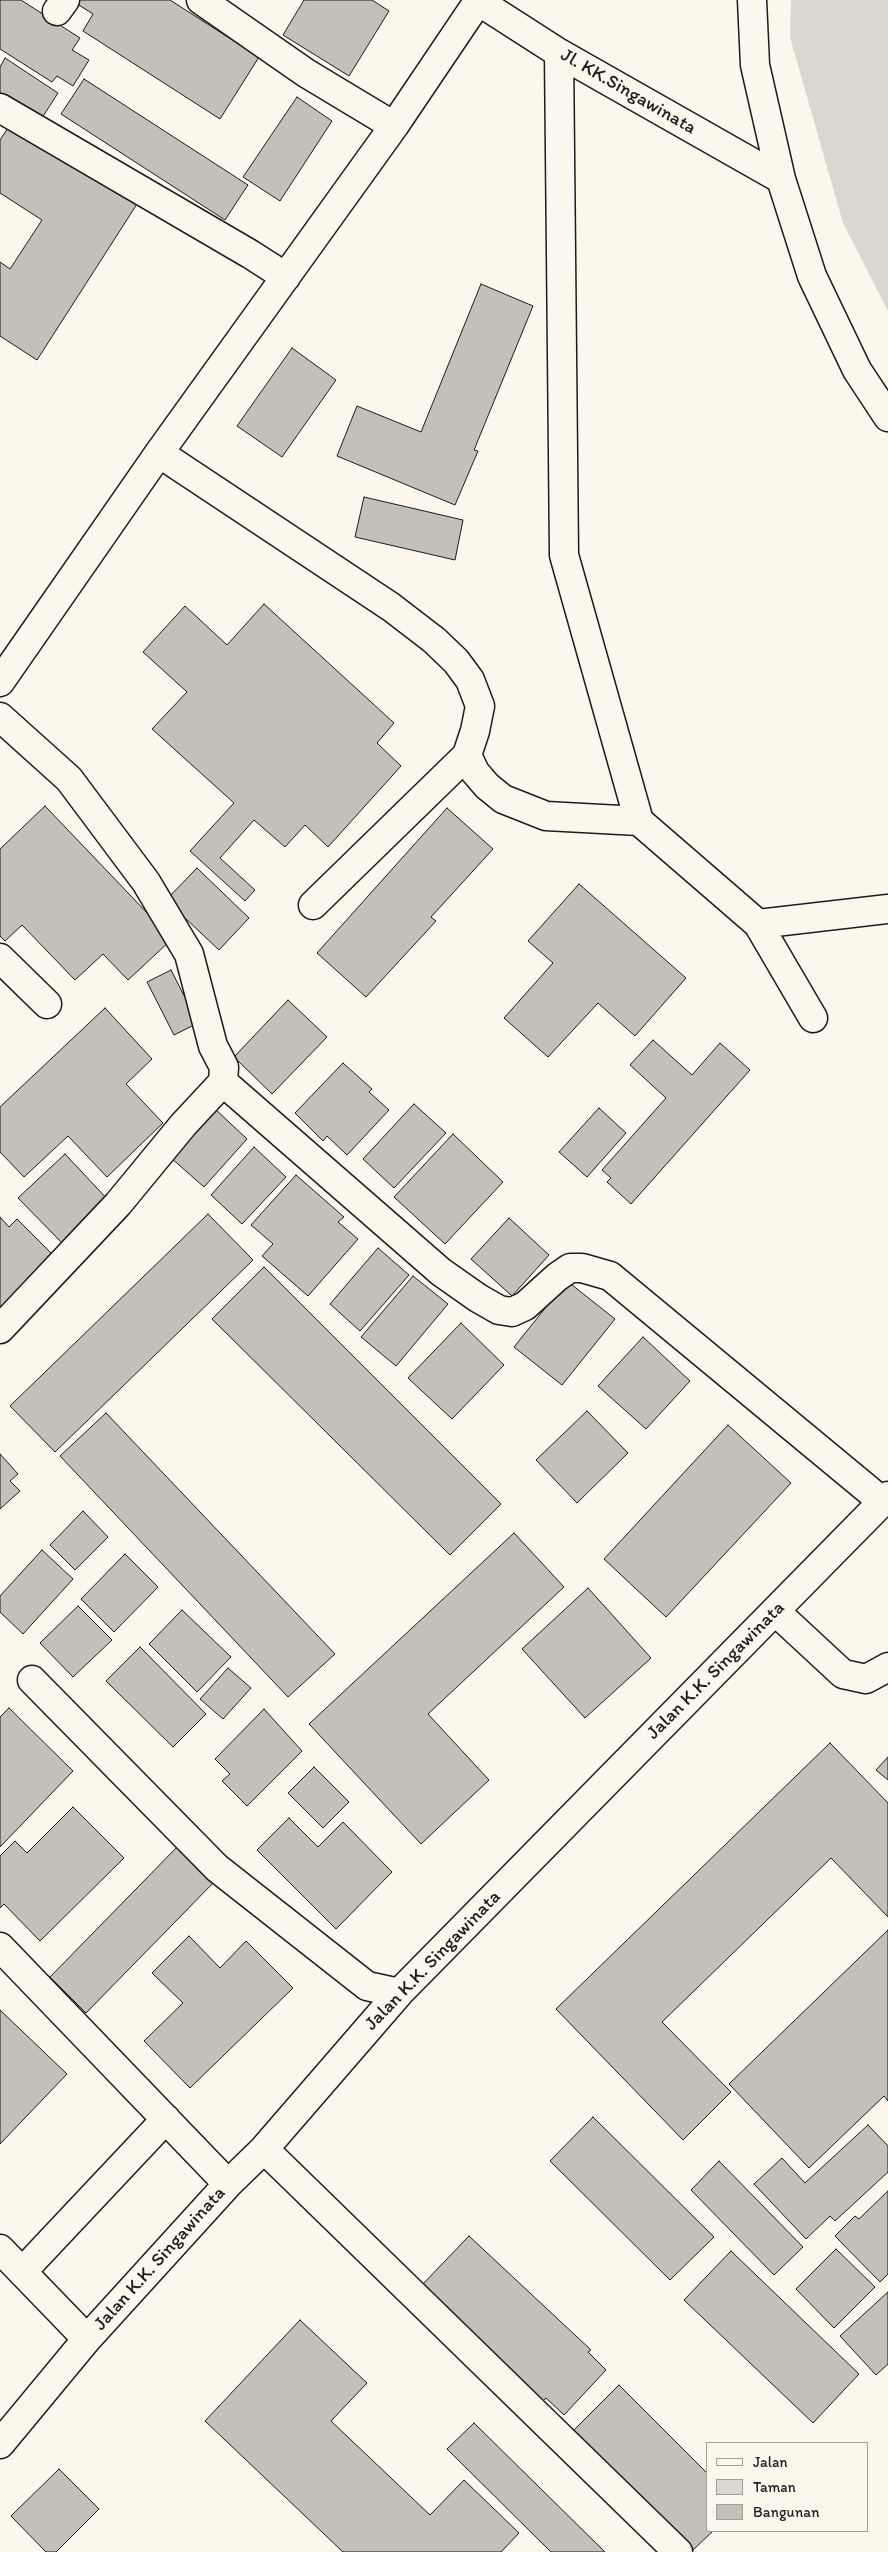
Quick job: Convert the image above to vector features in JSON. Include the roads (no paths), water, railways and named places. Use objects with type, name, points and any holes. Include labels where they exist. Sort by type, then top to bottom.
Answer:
[{"type":"street","points":[[201,0],[306,73],[394,126]]},
{"type":"street","points":[[752,0],[755,65],[781,179],[812,276],[857,370],[888,417]]},
{"type":"street","points":[[0,682],[159,454],[394,126],[478,1]]},
{"type":"street","name":"Jl. KK.Singawinata","points":[[478,1],[559,53],[781,179]]},
{"type":"street","points":[[559,53],[564,554],[639,821],[758,924],[813,1018]]},
{"type":"street","points":[[0,108],[286,277]]},
{"type":"street","points":[[159,454],[391,607],[434,640],[456,661],[470,680],[480,706],[466,755],[313,906]]},
{"type":"street","points":[[0,717],[69,779],[146,882],[189,954],[213,1046],[224,1067],[223,1082],[183,1125],[118,1204],[0,1329]]},
{"type":"street","points":[[466,755],[475,772],[487,786],[503,799],[546,816],[639,821]]},
{"type":"street","points":[[758,924],[888,909]]},
{"type":"street","points":[[0,958],[47,1004]]},
{"type":"street","points":[[223,1082],[441,1272],[478,1298],[499,1310],[512,1312],[526,1306],[557,1277],[570,1268],[582,1268],[610,1276],[885,1499]]},
{"type":"street","name":"Jalan K.K. Singawinata","points":[[0,2444],[87,2339],[228,2184],[264,2150],[399,1993],[885,1499]]},
{"type":"street","points":[[775,1611],[843,1674],[866,1679],[888,1667]]},
{"type":"street","points":[[32,1680],[217,1868],[368,1986],[399,1993]]},
{"type":"street","points":[[0,1947],[228,2184]]},
{"type":"street","points":[[22,2272],[166,2119]]},
{"type":"street","points":[[264,2150],[678,2552]]},
{"type":"street","points":[[0,2249],[87,2339]]}]
